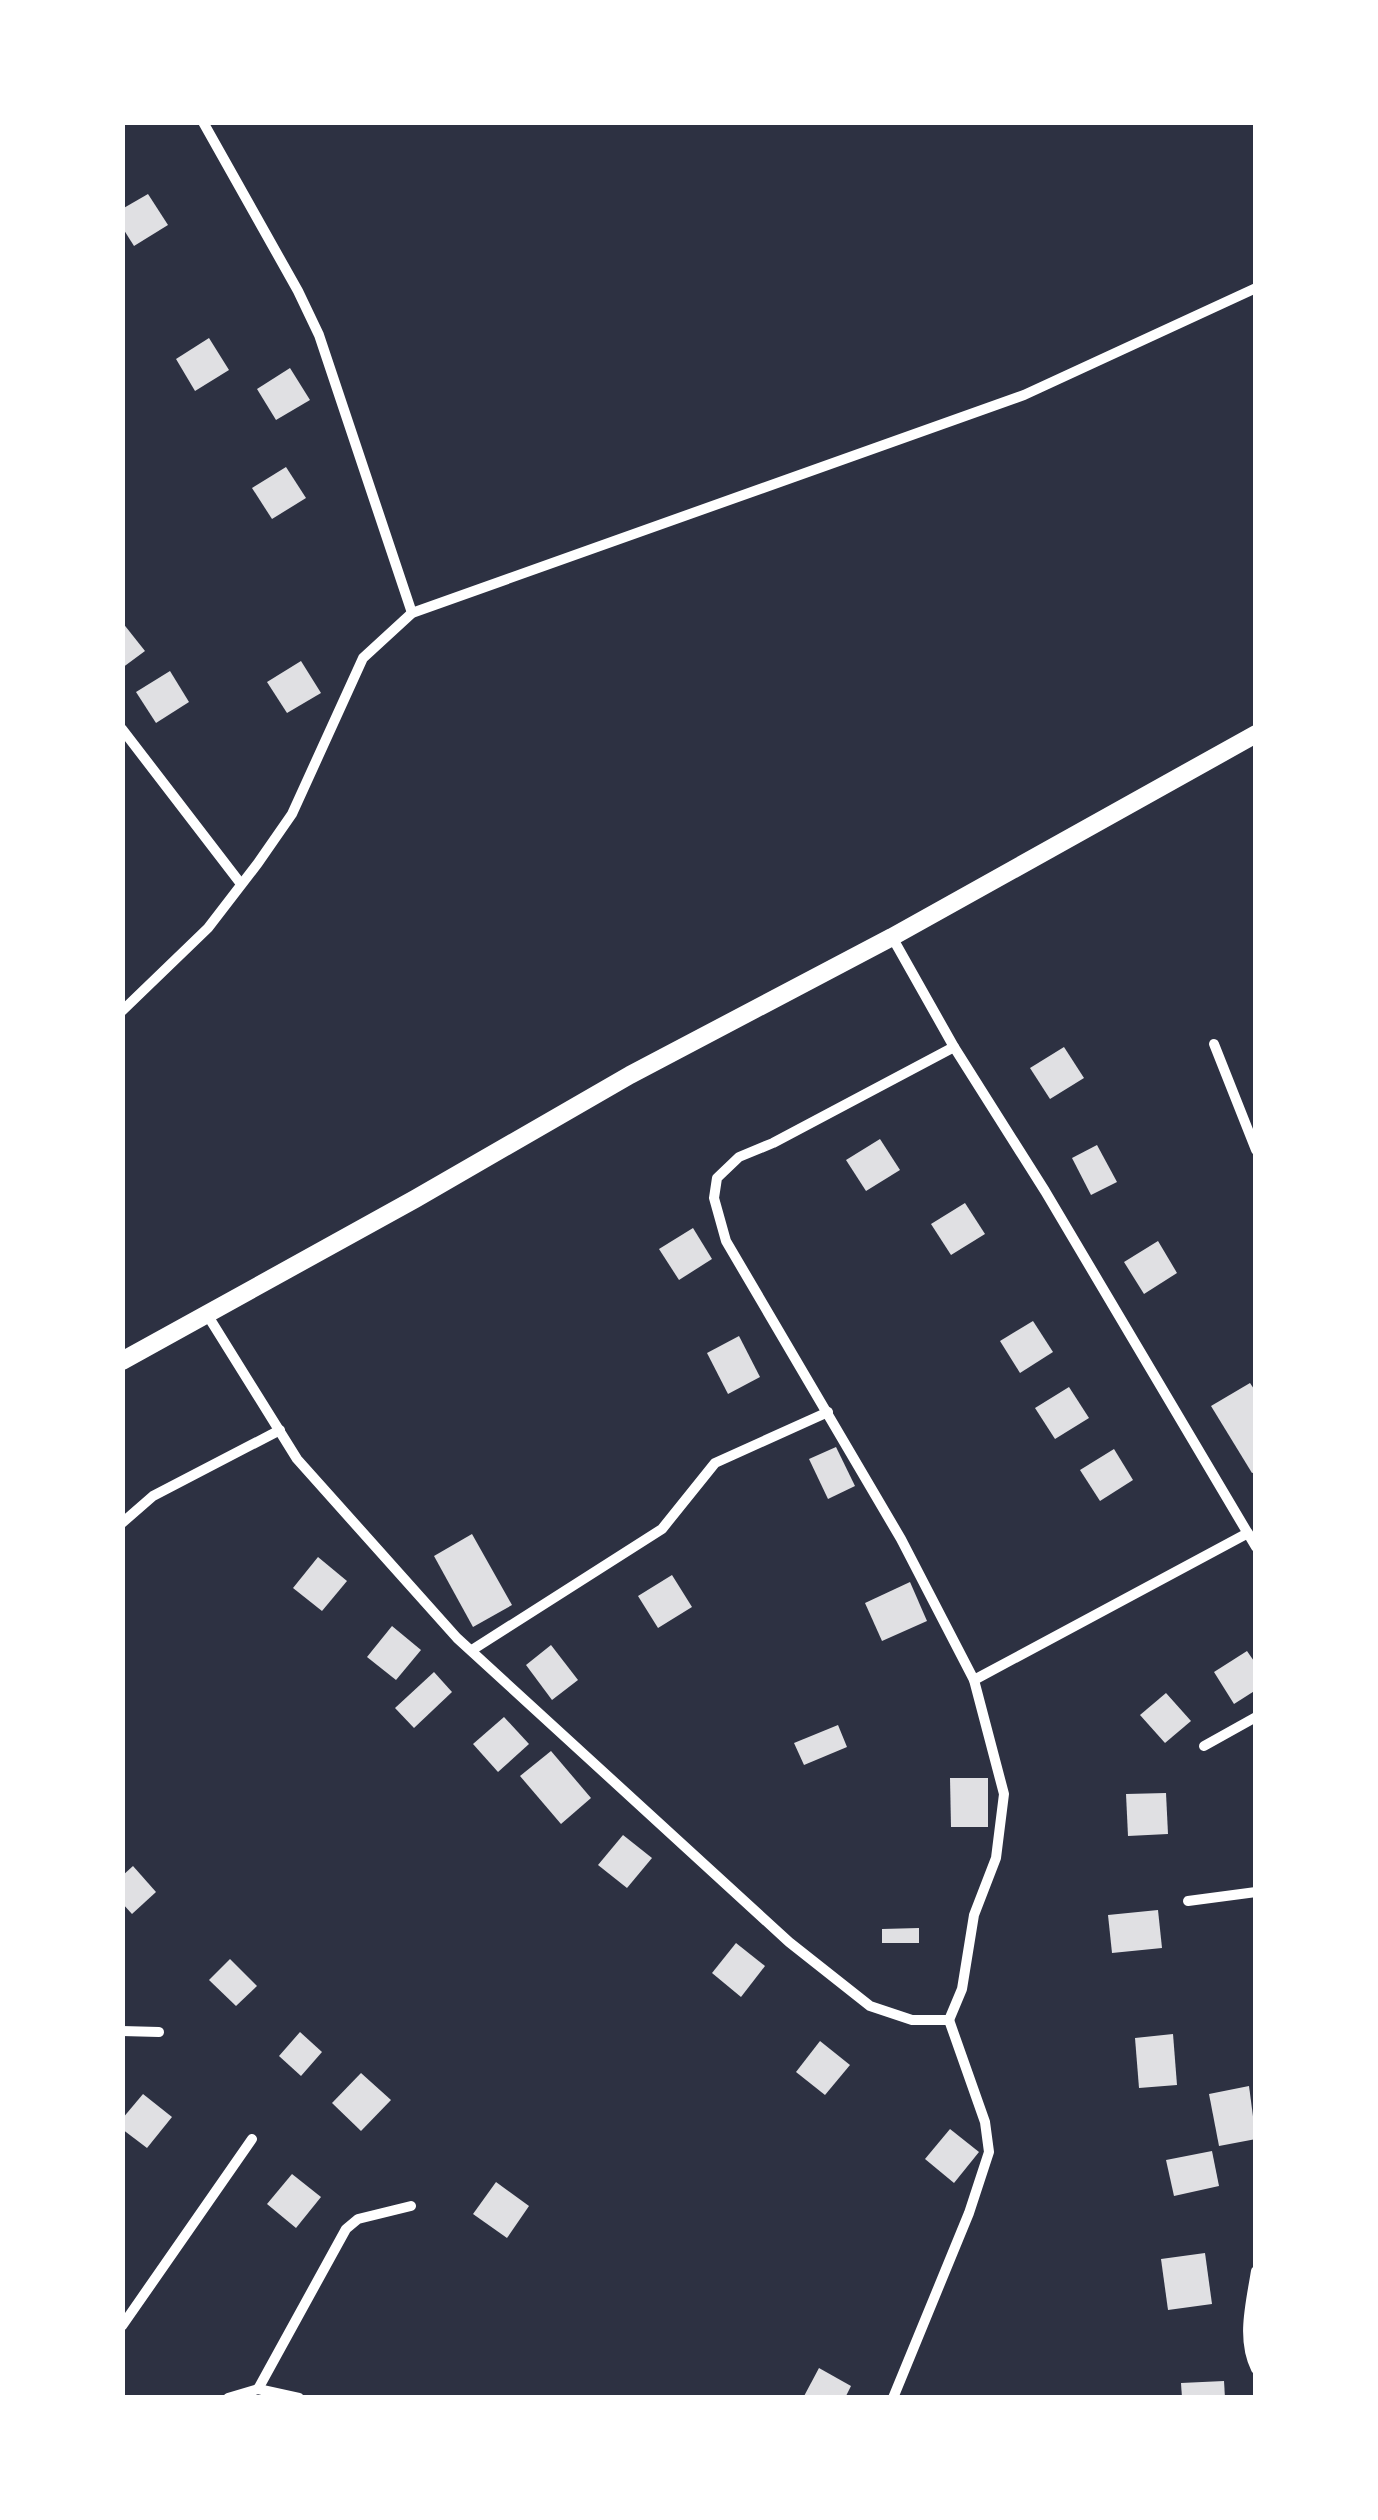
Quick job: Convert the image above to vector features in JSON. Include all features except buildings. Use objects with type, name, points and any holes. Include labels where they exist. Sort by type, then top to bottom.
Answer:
[{"type":"main road","points":[[122,1361],[630,1075],[892,936],[1256,734]]},
{"type":"street","points":[[202,122],[298,291],[318,335],[412,614]]},
{"type":"street","points":[[122,1011],[208,928],[242,884],[292,814],[363,658],[412,614],[1024,395],[1256,288]]},
{"type":"street","points":[[122,729],[242,884]]},
{"type":"street","points":[[892,936],[954,1047],[1045,1191],[1256,1548]]},
{"type":"street","points":[[1214,1044],[1256,1150]]},
{"type":"street","points":[[893,2398],[969,2213],[989,2152],[985,2122],[949,2020],[962,1988],[974,1915],[996,1858],[1004,1794],[974,1680],[828,1412],[726,1241],[714,1198],[716,1178],[738,1157],[773,1144],[954,1047]]},
{"type":"street","points":[[208,1316],[297,1459],[472,1650],[789,1942],[870,2006],[912,2020],[949,2020]]},
{"type":"street","points":[[472,1650],[662,1529],[715,1463],[828,1412]]},
{"type":"street","points":[[122,1523],[154,1496],[280,1430]]},
{"type":"street","points":[[974,1680],[1248,1532]]},
{"type":"street","points":[[1204,1746],[1256,1717]]},
{"type":"street","points":[[1188,1901],[1256,1892]]},
{"type":"street","points":[[122,2032],[159,2032]]},
{"type":"street","points":[[122,2326],[252,2139]]},
{"type":"street","points":[[258,2390],[346,2229],[358,2219],[411,2206]]},
{"type":"street","points":[[1256,2271],[1247,2333],[1248,2354],[1256,2369]]},
{"type":"street","points":[[228,2398],[258,2390],[299,2398]]}]
